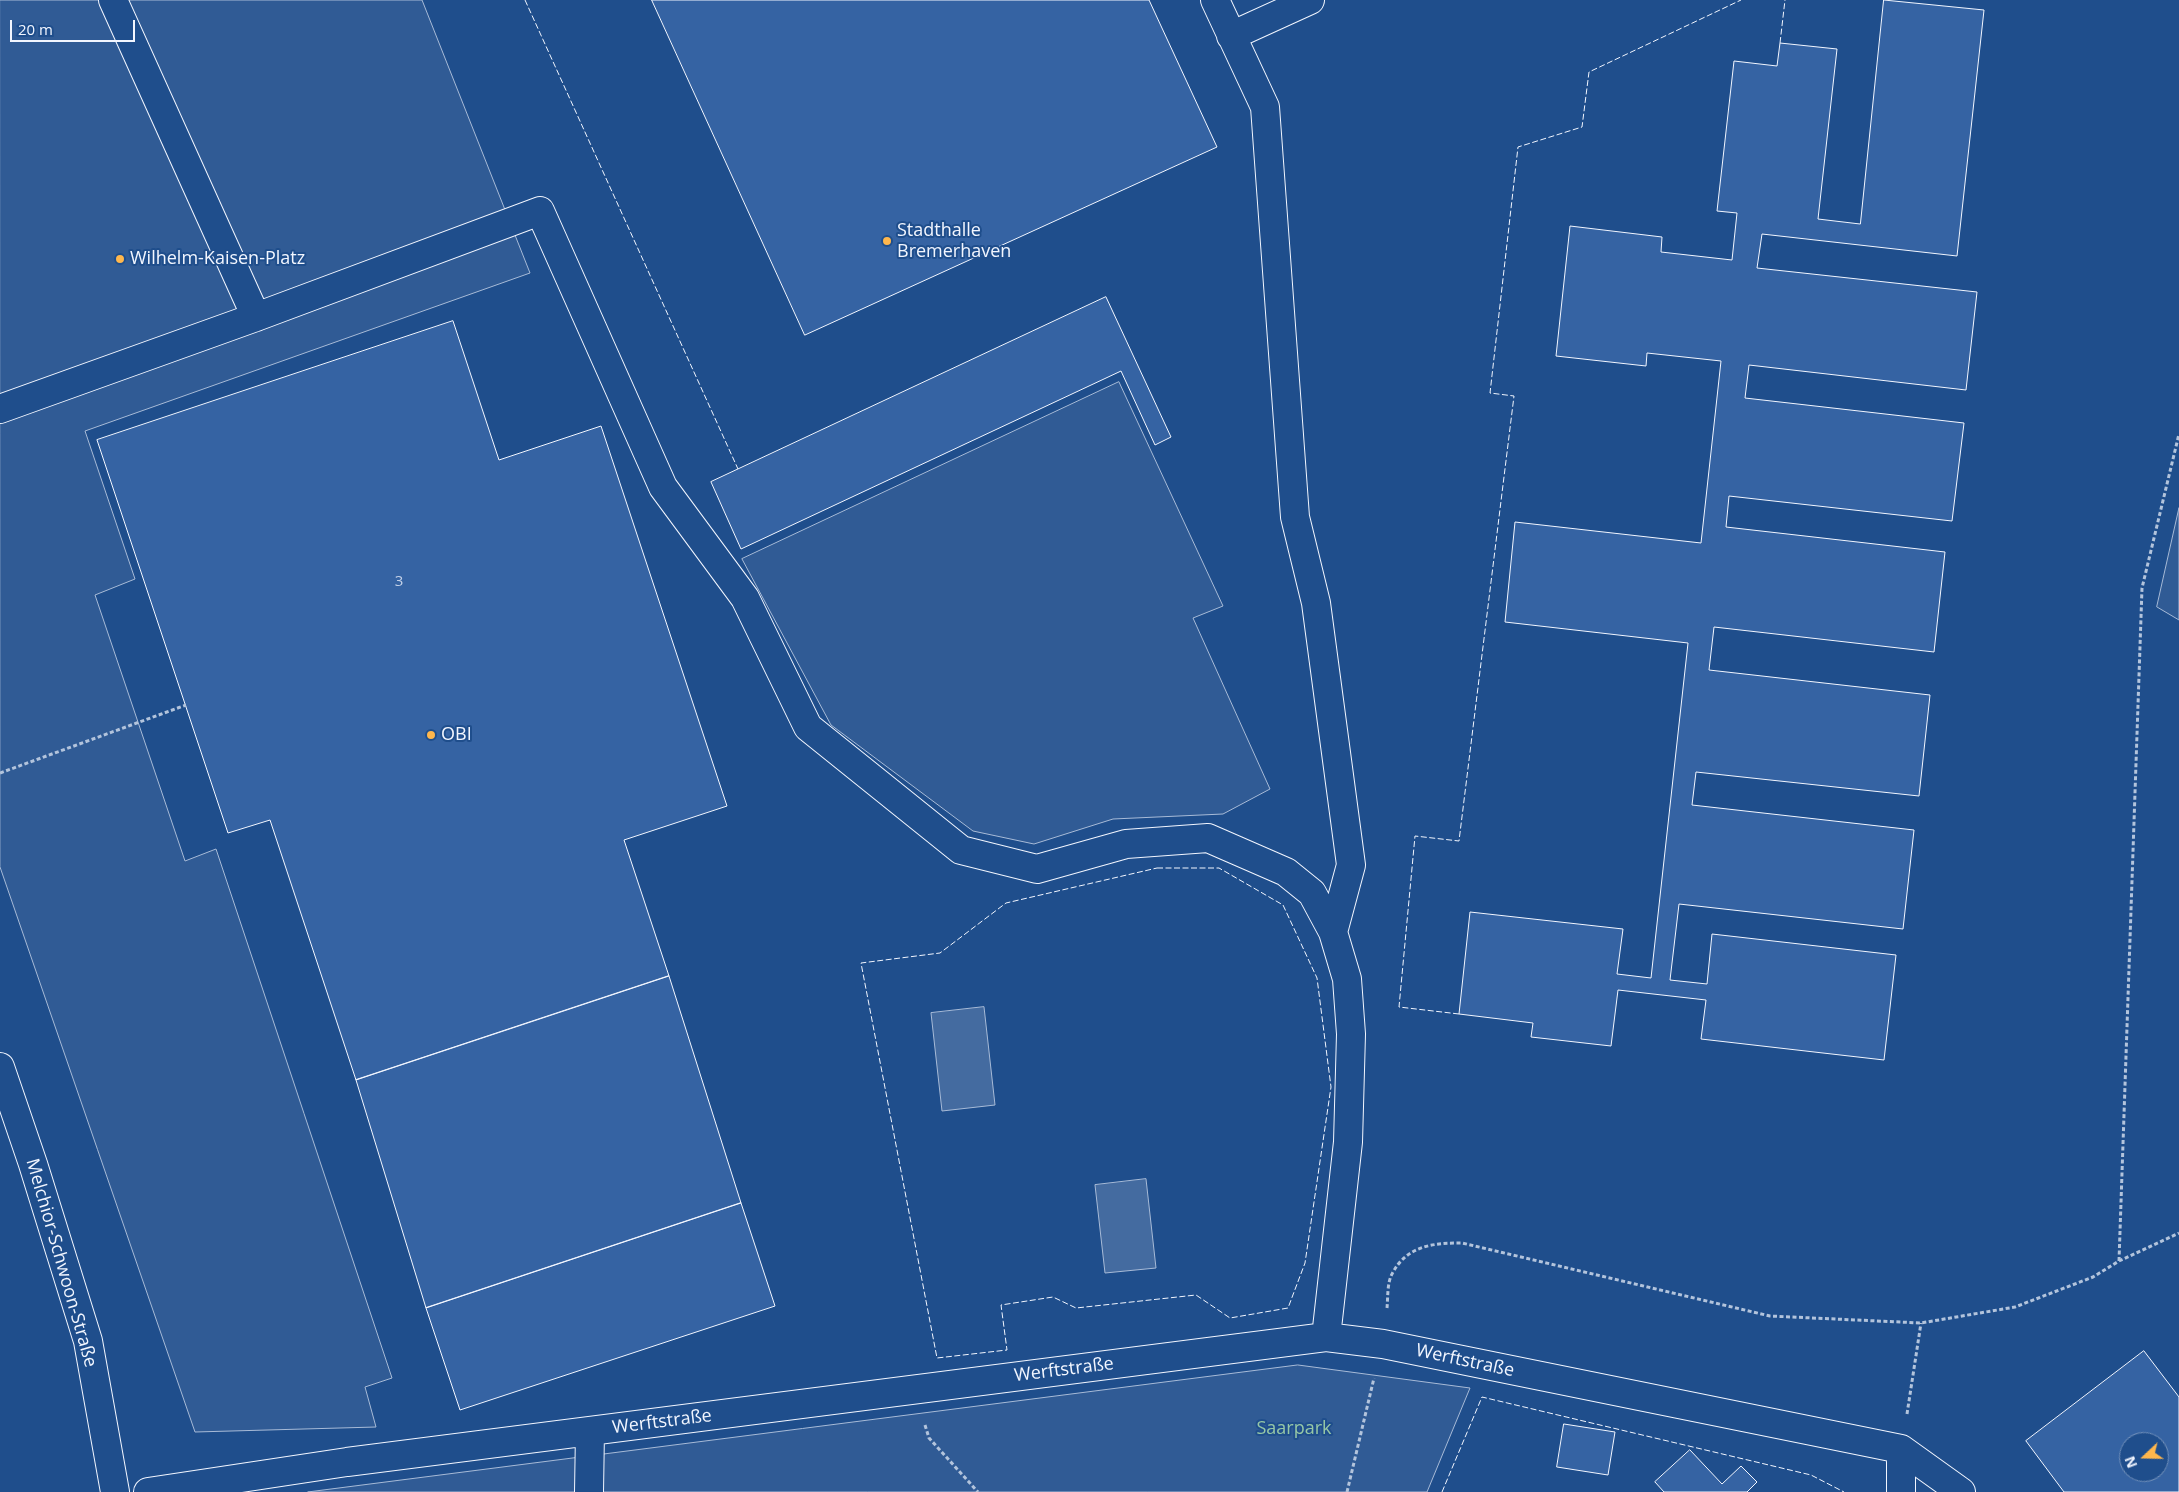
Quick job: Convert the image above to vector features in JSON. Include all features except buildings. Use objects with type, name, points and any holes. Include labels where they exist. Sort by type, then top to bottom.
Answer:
[{"type":"street","points":[[114,0],[256,317]]},
{"type":"street","points":[[1215,0],[1265,107],[1295,517],[1316,603],[1350,865],[1333,932]]},
{"type":"street","points":[[1231,36],[1310,0]]},
{"type":"street","points":[[0,409],[256,317],[540,211],[663,487],[745,598],[808,727],[961,850],[1037,869],[1126,844],[1208,838],[1286,872],[1312,894],[1333,932],[1347,979],[1351,1034],[1348,1142],[1326,1337]]},
{"type":"street","name":"Melchior-Schwoon-Straße","points":[[0,1067],[33,1164],[88,1341],[115,1492]]},
{"type":"street","name":"Werftstraße","points":[[148,1492],[347,1462],[1326,1337],[1382,1344],[1901,1449],[1960,1492]]},
{"type":"street","points":[[589,1492],[590,1431]]},
{"type":"street","points":[[1901,1449],[1901,1492]]},
{"type":"path","points":[[2119,1261],[2142,588],[2179,434]]},
{"type":"path","points":[[0,773],[186,705]]},
{"type":"path","points":[[1347,1492],[1382,1344],[1391,1275],[1404,1258],[1417,1249],[1433,1243],[1462,1244],[1770,1316],[1920,1323],[2015,1307],[2093,1277],[2119,1261],[2179,1232]]},
{"type":"path","points":[[1901,1449],[1920,1323]]},
{"type":"path","points":[[915,1390],[930,1438],[978,1492]]},
{"type":"shaded area","points":[[0,0],[422,0],[530,273],[85,431],[135,579],[95,595],[185,861],[216,849],[392,1378],[365,1387],[376,1427],[195,1432],[0,867]]},
{"type":"shaded area","points":[[1119,382],[1223,606],[1193,618],[1270,789],[1223,814],[1113,819],[1034,844],[973,831],[831,725],[742,559]]},
{"type":"shaded area","points":[[2179,508],[2179,620],[2157,607]]},
{"type":"shaded area","points":[[984,1007],[995,1105],[942,1111],[931,1013]]},
{"type":"shaded area","points":[[1146,1179],[1156,1268],[1105,1273],[1095,1185]]},
{"type":"shaded area","name":"Saarpark","points":[[1298,1365],[1470,1388],[1427,1492],[308,1492]]},
{"type":"fence","points":[[525,0],[738,469]]},
{"type":"fence","points":[[1459,1014],[1399,1007],[1415,836],[1459,841],[1514,396],[1490,393],[1518,147],[1582,127],[1589,72],[1741,0]]},
{"type":"fence","points":[[1780,43],[1785,0]]},
{"type":"fence","points":[[1157,868],[1219,868],[1283,905],[1317,978],[1331,1087],[1305,1263],[1288,1308],[1230,1318],[1196,1295],[1076,1308],[1053,1297],[1001,1305],[1007,1350],[937,1358],[861,963],[940,953],[1006,903],[1157,868]]},
{"type":"fence","points":[[1442,1492],[1482,1397],[1811,1475],[1844,1492]]},
{"type":"place","name":"Stadthalle Bremerhaven","points":[[887,241]]},
{"type":"place","name":"Wilhelm-Kaisen-Platz","points":[[120,259]]},
{"type":"place","name":"OBI","points":[[431,735]]}]
